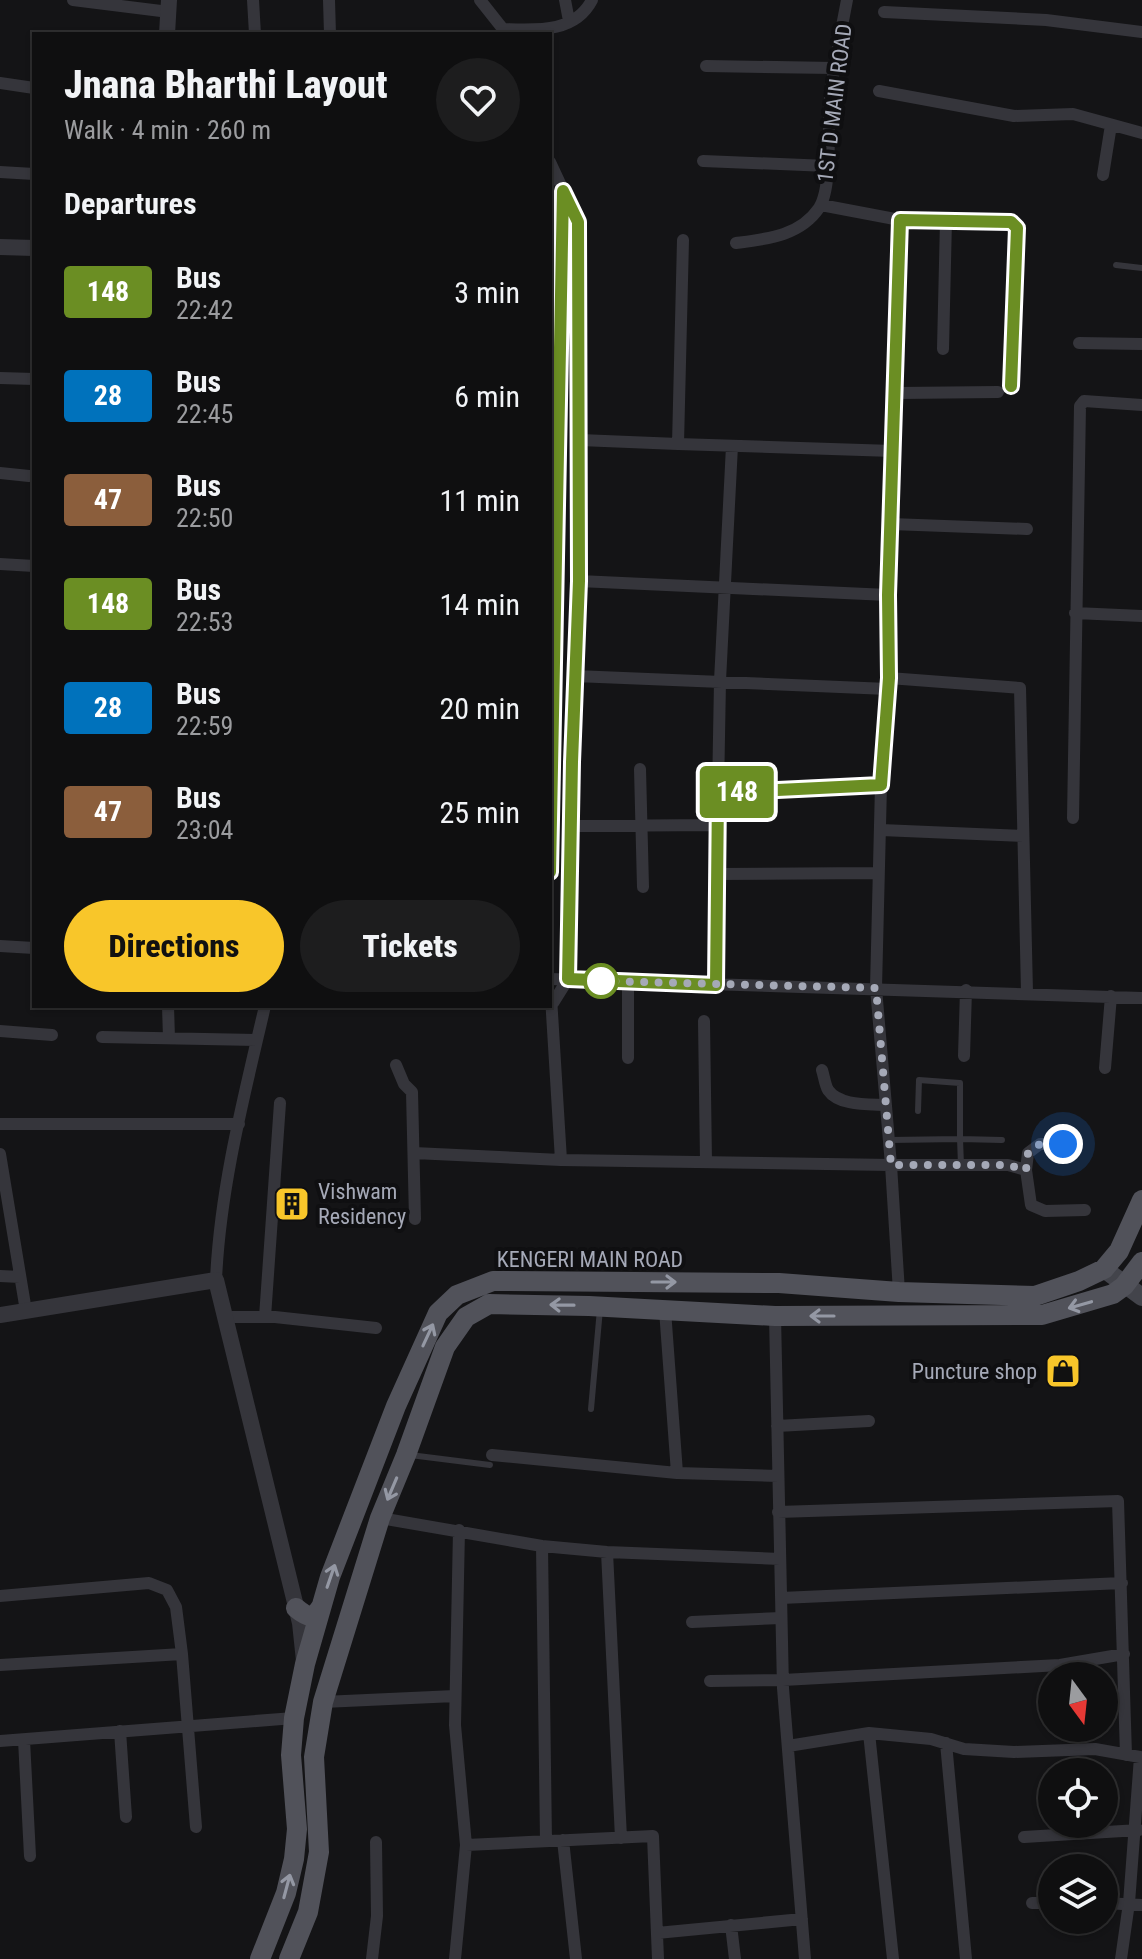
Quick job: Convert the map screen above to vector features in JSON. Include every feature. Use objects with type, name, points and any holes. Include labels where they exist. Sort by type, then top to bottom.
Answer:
[{"type":"main road","name":"KENGERI MAIN ROAD","points":[[260,1959],[286,1893],[294,1859],[297,1829],[291,1755],[294,1718],[321,1607],[402,1392],[438,1313],[457,1295],[493,1281],[779,1283],[899,1292],[1035,1296],[1104,1269],[1119,1251],[1142,1200]]},
{"type":"main road","points":[[1119,1251],[1142,1262],[1124,1286]]},
{"type":"main road","points":[[1104,1269],[1142,1297]]},
{"type":"main road","name":"KENGERI MAIN ROAD","points":[[289,1959],[308,1912],[319,1852],[314,1757],[323,1702],[380,1518],[445,1347],[466,1317],[489,1304],[600,1306],[775,1316],[1042,1315],[1113,1294],[1124,1286]]},
{"type":"main road","points":[[296,1608],[311,1617],[321,1607]]},
{"type":"street","points":[[73,0],[169,6],[167,32]]},
{"type":"street","points":[[253,0],[255,32]]},
{"type":"street","points":[[329,0],[330,32]]},
{"type":"street","points":[[480,0],[506,32],[553,30],[583,14],[592,0]]},
{"type":"street","points":[[565,0],[569,21]]},
{"type":"street","name":"1ST D MAIN ROAD","points":[[736,243],[782,237],[810,218],[821,205],[828,166],[834,68],[847,0]]},
{"type":"street","points":[[884,12],[1046,20],[1142,32]]},
{"type":"street","points":[[706,66],[834,68]]},
{"type":"street","points":[[0,83],[32,88]]},
{"type":"street","points":[[879,91],[1014,116],[1073,114],[1142,133]]},
{"type":"street","points":[[1103,175],[1111,125]]},
{"type":"street","points":[[703,161],[828,166]]},
{"type":"street","points":[[552,166],[578,222],[580,440],[568,979],[552,997]]},
{"type":"street","points":[[0,172],[32,174]]},
{"type":"street","points":[[552,675],[556,212],[563,191]]},
{"type":"street","points":[[821,205],[900,220],[1011,222],[1017,228],[1011,386]]},
{"type":"street","points":[[556,212],[578,222]]},
{"type":"street","points":[[899,1292],[876,988],[877,873],[888,684],[900,220]]},
{"type":"street","points":[[943,349],[946,220]]},
{"type":"street","points":[[678,444],[683,240]]},
{"type":"street","points":[[0,247],[32,248]]},
{"type":"street","points":[[1079,343],[1142,344]]},
{"type":"street","points":[[0,378],[32,379]]},
{"type":"street","points":[[896,399],[901,393],[998,392]]},
{"type":"street","points":[[1073,818],[1080,406],[1084,401],[1142,405]]},
{"type":"street","points":[[580,440],[893,451]]},
{"type":"street","points":[[716,985],[720,681],[732,446]]},
{"type":"street","points":[[0,473],[29,476]]},
{"type":"street","points":[[891,524],[1027,529]]},
{"type":"street","points":[[0,564],[32,566]]},
{"type":"street","points":[[579,581],[888,595]]},
{"type":"street","points":[[1075,613],[1142,616]]},
{"type":"street","points":[[575,676],[1020,688],[1027,992]]},
{"type":"street","points":[[640,769],[643,887]]},
{"type":"street","points":[[718,793],[881,785]]},
{"type":"street","points":[[572,826],[717,825]]},
{"type":"street","points":[[881,830],[1023,836]]},
{"type":"street","points":[[717,874],[877,873]]},
{"type":"street","points":[[0,946],[32,948]]},
{"type":"street","points":[[552,979],[1142,998]]},
{"type":"street","points":[[628,982],[628,1058]]},
{"type":"street","points":[[964,1056],[966,990]]},
{"type":"street","points":[[1105,1068],[1111,996]]},
{"type":"street","points":[[168,1008],[169,1038]]},
{"type":"street","points":[[265,1008],[218,1233],[216,1280],[296,1608],[305,1664]]},
{"type":"street","points":[[552,1008],[561,1160]]},
{"type":"street","points":[[704,1021],[706,1162]]},
{"type":"street","points":[[0,1031],[52,1035]]},
{"type":"street","points":[[102,1037],[257,1040]]},
{"type":"street","points":[[396,1065],[404,1084],[412,1092],[415,1219]]},
{"type":"street","points":[[822,1070],[828,1089],[838,1098],[886,1105]]},
{"type":"street","points":[[265,1317],[280,1103]]},
{"type":"street","points":[[0,1124],[239,1124]]},
{"type":"street","points":[[1063,1144],[1040,1144],[1028,1153],[1026,1170],[1031,1205],[1045,1211],[1085,1210]]},
{"type":"street","points":[[414,1153],[561,1160],[1008,1165],[1026,1170]]},
{"type":"street","points":[[0,1154],[4,1208],[26,1311]]},
{"type":"street","points":[[0,1276],[20,1277]]},
{"type":"street","points":[[0,1315],[216,1280]]},
{"type":"street","points":[[665,1310],[677,1473]]},
{"type":"street","points":[[775,1316],[783,1680],[805,1959]]},
{"type":"street","points":[[225,1317],[265,1317],[376,1328]]},
{"type":"street","points":[[777,1426],[869,1421]]},
{"type":"street","points":[[491,1460],[677,1473],[778,1476]]},
{"type":"street","points":[[778,1512],[1118,1501],[1126,1755]]},
{"type":"street","points":[[380,1518],[542,1546],[607,1552],[780,1559]]},
{"type":"street","points":[[455,1959],[466,1845],[455,1725],[459,1530]]},
{"type":"street","points":[[542,1546],[546,1841]]},
{"type":"street","points":[[607,1552],[621,1838]]},
{"type":"street","points":[[0,1596],[149,1583],[167,1590],[176,1607],[182,1654],[196,1827]]},
{"type":"street","points":[[781,1598],[1122,1583]]},
{"type":"street","points":[[692,1622],[781,1618]]},
{"type":"street","points":[[0,1665],[182,1654]]},
{"type":"street","points":[[710,1681],[1060,1665],[1124,1654]]},
{"type":"street","points":[[323,1702],[455,1696]]},
{"type":"street","points":[[0,1741],[294,1718]]},
{"type":"street","points":[[120,1731],[126,1817]]},
{"type":"street","points":[[788,1746],[869,1733],[931,1739],[977,1750],[1095,1749],[1141,1757],[1136,1904],[1121,1959]]},
{"type":"street","points":[[869,1733],[893,1959]]},
{"type":"street","points":[[24,1740],[30,1856]]},
{"type":"street","points":[[946,1743],[966,1959]]},
{"type":"street","points":[[1024,1837],[1138,1830]]},
{"type":"street","points":[[466,1845],[653,1836],[658,1959]]},
{"type":"street","points":[[563,1840],[576,1959]]},
{"type":"street","points":[[372,1959],[377,1916],[376,1842]]},
{"type":"street","points":[[1032,1903],[1038,1903]]},
{"type":"street","points":[[657,1933],[802,1919]]},
{"type":"street","points":[[731,1925],[735,1959]]},
{"type":"lane","points":[[1116,265],[1142,268]]},
{"type":"lane","points":[[918,1111],[919,1080],[960,1083],[961,1165]]},
{"type":"lane","points":[[889,1140],[1002,1140]]},
{"type":"lane","points":[[591,1409],[600,1306]]},
{"type":"lane","points":[[406,1455],[491,1460]]},
{"type":"bus line","name":"148","points":[[552,826],[563,191],[578,222],[580,440],[568,979],[716,985],[718,793],[881,785],[889,678],[888,595],[900,220],[1011,222],[1017,228],[1011,386]]},
{"type":"place","name":"Vishwam Residency","points":[[292,1204]]},
{"type":"place","name":"Puncture shop","points":[[1063,1371]]},
{"type":"route","points":[[601,981],[876,988],[891,1165],[1008,1165],[1026,1170],[1028,1153],[1040,1144],[1063,1144]]}]
